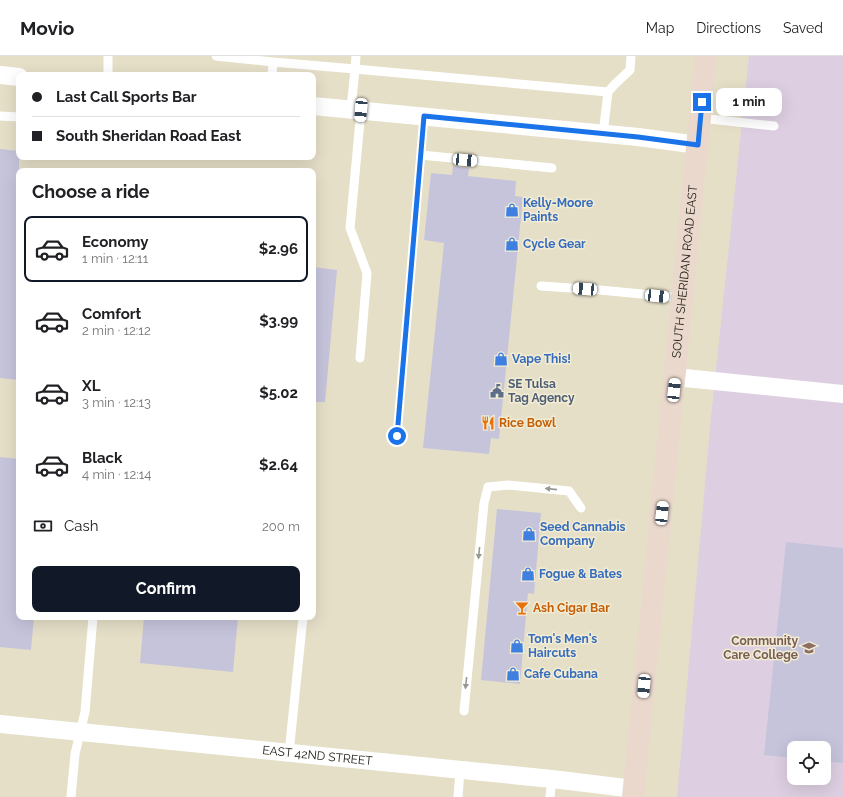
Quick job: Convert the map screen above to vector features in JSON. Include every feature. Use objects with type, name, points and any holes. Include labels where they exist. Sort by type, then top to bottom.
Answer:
[{"type":"main road","name":"SOUTH SHERIDAN ROAD EAST","points":[[634,793],[706,56]]},
{"type":"street","points":[[0,75],[16,77]]},
{"type":"street","points":[[316,106],[604,134],[698,145]]},
{"type":"street","points":[[675,377],[843,394]]},
{"type":"street","name":"EAST 42ND STREET","points":[[0,724],[552,779],[634,793]]},
{"type":"lane","points":[[108,56],[108,72]]},
{"type":"lane","points":[[216,56],[608,92]]},
{"type":"lane","points":[[356,56],[356,109],[350,228],[367,273],[360,358]]},
{"type":"lane","points":[[604,134],[608,92],[630,70],[631,56]]},
{"type":"lane","points":[[272,72],[273,62]]},
{"type":"lane","points":[[0,116],[16,117]]},
{"type":"lane","points":[[397,436],[424,116]]},
{"type":"lane","points":[[700,118],[774,126]]},
{"type":"lane","points":[[421,155],[552,168]]},
{"type":"lane","points":[[541,286],[683,298]]},
{"type":"lane","points":[[464,711],[484,503],[488,487],[508,485],[569,491],[581,508]]},
{"type":"lane","points":[[71,797],[75,754],[85,712],[93,620]]},
{"type":"lane","points":[[289,753],[303,620]]},
{"type":"lane","points":[[458,797],[460,771]]},
{"type":"lane","points":[[550,797],[552,779]]},
{"type":"shaded area","points":[[749,56],[843,56],[843,797],[677,797],[711,417]]},
{"type":"building","points":[[0,149],[16,151],[16,160],[19,160],[19,168],[16,168],[16,380],[0,378]]},
{"type":"building","points":[[453,166],[469,168],[468,176],[516,181],[515,196],[523,197],[499,439],[491,438],[489,454],[423,448],[444,243],[424,240],[431,173],[452,175]]},
{"type":"building","points":[[316,267],[337,270],[325,402],[316,402]]},
{"type":"building","points":[[0,457],[16,459],[16,620],[34,620],[31,650],[0,647]]},
{"type":"building","points":[[497,509],[541,513],[534,594],[528,593],[520,684],[481,680]]},
{"type":"building","name":"Community Care College","points":[[786,542],[843,548],[843,763],[831,762],[831,741],[787,741],[787,757],[764,755]]},
{"type":"building","points":[[144,620],[238,620],[233,672],[140,663]]},
{"type":"place","name":"Kelly-Moore Paints","points":[[512,210]]},
{"type":"place","name":"Cycle Gear","points":[[512,244]]},
{"type":"place","name":"Vape This!","points":[[501,359]]},
{"type":"place","name":"SE Tulsa Tag Agency","points":[[497,391]]},
{"type":"place","name":"Rice Bowl","points":[[488,423]]},
{"type":"place","name":"Seed Cannabis Company","points":[[529,534]]},
{"type":"place","name":"Fogue & Bates","points":[[528,574]]},
{"type":"place","name":"Ash Cigar Bar","points":[[522,608]]},
{"type":"place","name":"Tom's Men's Haircuts","points":[[517,646]]},
{"type":"place","name":"Community Care College","points":[[809,648]]},
{"type":"place","name":"Cafe Cubana","points":[[513,674]]},
{"type":"route","points":[[397,436],[424,116],[638,137],[698,145],[702,102]]}]
